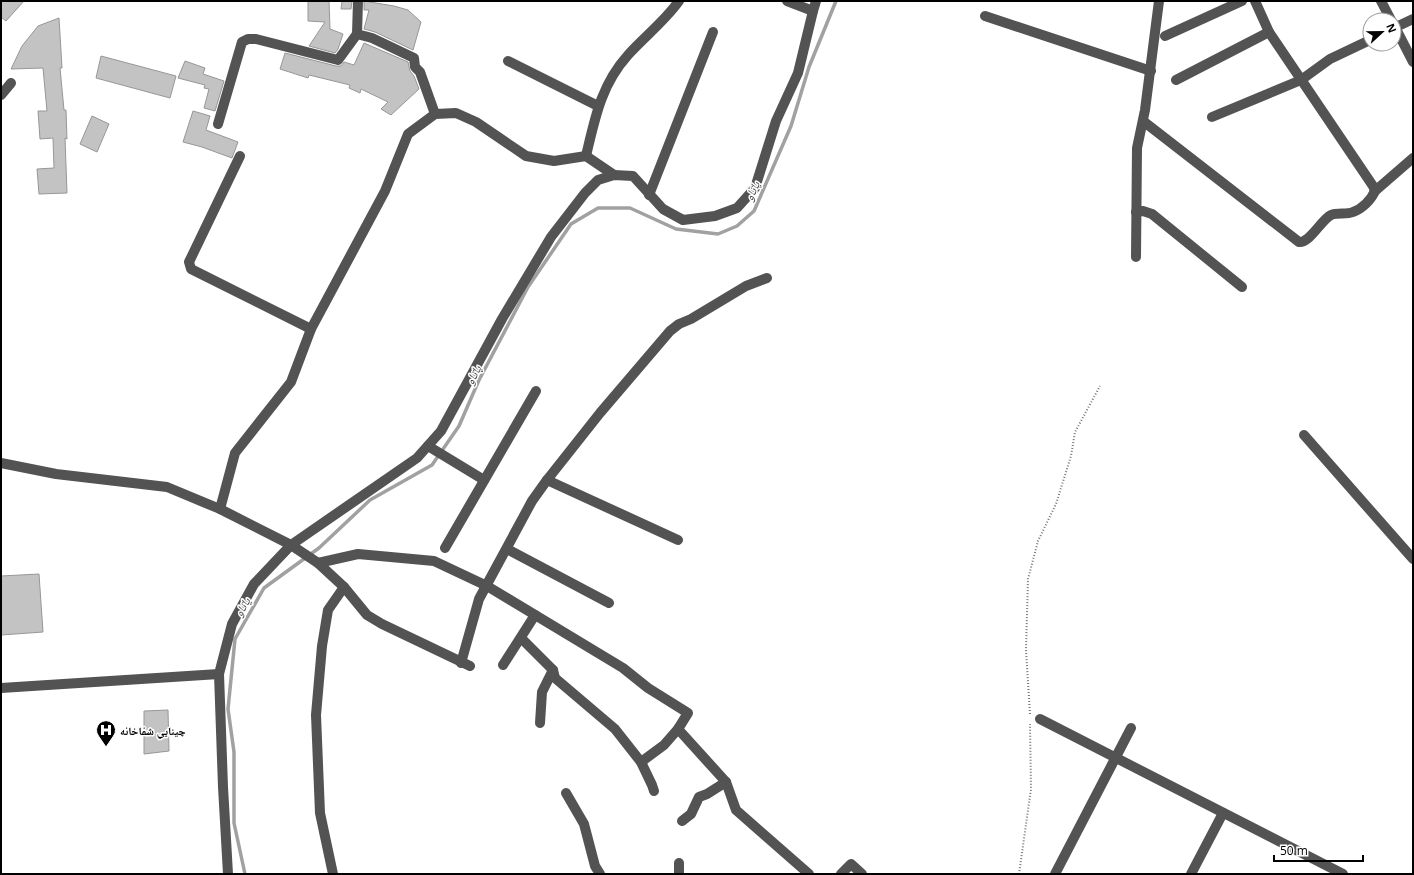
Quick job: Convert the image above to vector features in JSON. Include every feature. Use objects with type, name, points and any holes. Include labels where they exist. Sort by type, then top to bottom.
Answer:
[{"type":"street","points":[[218,124],[242,42],[248,39],[256,39],[338,60],[357,34],[358,1]]},
{"type":"street","points":[[586,156],[598,106],[608,82],[627,56],[679,1]]},
{"type":"street","points":[[228,874],[219,674],[232,624],[254,584],[291,545],[417,458],[442,431],[502,320],[551,237],[585,193],[598,180],[614,175],[633,176],[663,209],[682,220],[715,216],[736,208],[755,188],[776,121],[798,73],[814,6],[787,1]]},
{"type":"street","points":[[1136,257],[1138,148],[1159,1]]},
{"type":"street","points":[[1165,36],[1242,1]]},
{"type":"street","points":[[1255,1],[1269,32],[1375,191]]},
{"type":"street","points":[[1381,1],[1387,12]]},
{"type":"street","points":[[985,16],[1150,71]]},
{"type":"street","points":[[1402,22],[1413,19]]},
{"type":"street","points":[[649,195],[712,32]]},
{"type":"street","points":[[1176,80],[1269,32]]},
{"type":"street","points":[[357,34],[372,38],[414,58],[415,67],[420,72],[435,114]]},
{"type":"street","points":[[1402,41],[1413,62]]},
{"type":"street","points":[[1212,117],[1301,80],[1330,59],[1362,44]]},
{"type":"street","points":[[508,61],[598,106]]},
{"type":"street","points":[[1,95],[11,84]]},
{"type":"street","points":[[220,509],[235,453],[291,382],[311,329],[385,191],[408,134],[435,114],[456,113],[476,122],[526,156],[554,161],[586,156],[614,175]]},
{"type":"street","points":[[1143,121],[1299,242],[1305,241],[1332,214],[1353,212],[1364,206],[1375,191],[1413,158]]},
{"type":"street","points":[[240,156],[189,262],[191,269],[311,329]]},
{"type":"street","points":[[1136,212],[1143,210],[1152,214],[1242,288]]},
{"type":"street","points":[[1,463],[56,474],[167,487],[220,509],[291,545],[318,563],[344,587],[367,615],[382,624],[466,665],[479,599],[532,501],[547,480],[600,413],[670,331],[679,324],[691,319],[746,286],[767,278]]},
{"type":"street","points":[[445,548],[536,391]]},
{"type":"street","points":[[1304,435],[1413,559]]},
{"type":"street","points":[[428,446],[484,480]]},
{"type":"street","points":[[547,480],[678,540]]},
{"type":"street","points":[[507,549],[609,603]]},
{"type":"street","points":[[318,563],[358,554],[434,561],[487,586],[623,668],[648,688],[688,713],[678,729],[664,745],[641,762]]},
{"type":"street","points":[[333,874],[320,813],[316,716],[322,646],[328,610],[344,587]]},
{"type":"street","points":[[503,665],[535,615]]},
{"type":"street","points":[[521,638],[553,670],[555,678],[615,728],[641,762],[654,791]]},
{"type":"street","points":[[540,723],[542,692],[553,670]]},
{"type":"street","points":[[1,688],[219,674]]},
{"type":"street","points":[[1040,719],[1223,813],[1330,871],[1343,874]]},
{"type":"street","points":[[1055,874],[1131,728]]},
{"type":"street","points":[[678,729],[726,782],[736,810],[809,874]]},
{"type":"street","points":[[682,821],[691,814],[699,797],[707,794],[726,782]]},
{"type":"street","points":[[566,793],[584,824],[596,866],[600,874]]},
{"type":"street","points":[[1191,874],[1223,813]]},
{"type":"street","points":[[679,863],[679,874]]},
{"type":"street","points":[[841,874],[851,864],[862,874]]},
{"type":"path","points":[[1019,874],[1031,789],[1030,711],[1026,650],[1028,579],[1038,541],[1056,504],[1071,456],[1075,432],[1100,386]]},
{"type":"building","points":[[1,1],[24,1],[6,21],[1,17]]},
{"type":"building","points":[[308,1],[329,1],[330,29],[343,34],[338,49],[335,53],[309,46],[325,22],[308,21]]},
{"type":"building","points":[[342,1],[352,1],[351,9],[341,9]]},
{"type":"building","points":[[364,1],[408,10],[421,22],[413,50],[375,32],[364,29],[369,10],[364,10]]},
{"type":"building","points":[[59,18],[62,68],[60,68],[64,110],[66,110],[67,139],[65,138],[67,193],[39,194],[37,169],[54,168],[53,138],[40,139],[38,111],[47,111],[43,68],[11,69],[22,46],[38,26]]},
{"type":"building","points":[[364,43],[408,62],[410,71],[414,76],[419,89],[391,115],[381,109],[388,102],[361,89],[360,93],[349,88],[350,85],[309,75],[308,78],[280,69],[285,53],[336,66],[341,66],[344,62],[354,65]]},
{"type":"building","points":[[101,56],[176,76],[170,98],[96,78]]},
{"type":"building","points":[[185,61],[205,68],[203,74],[224,81],[215,111],[204,108],[209,89],[204,88],[205,85],[178,78]]},
{"type":"building","points":[[193,111],[210,116],[206,130],[238,142],[232,158],[183,142]]},
{"type":"building","points":[[92,116],[109,124],[97,152],[80,144]]},
{"type":"building","points":[[39,574],[43,632],[1,635],[1,576]]},
{"type":"building","points":[[168,710],[169,751],[144,754],[144,711]]},
{"type":"waterway","name":"پاتاو","points":[[245,874],[234,823],[234,752],[228,709],[235,639],[264,588],[319,548],[370,500],[432,465],[459,426],[479,380],[528,287],[571,224],[598,208],[630,208],[676,229],[718,234],[737,226],[754,211],[791,126],[809,67],[836,1]]},
{"type":"place","name":"چينايي شفاخانه","points":[[106,747]]}]
